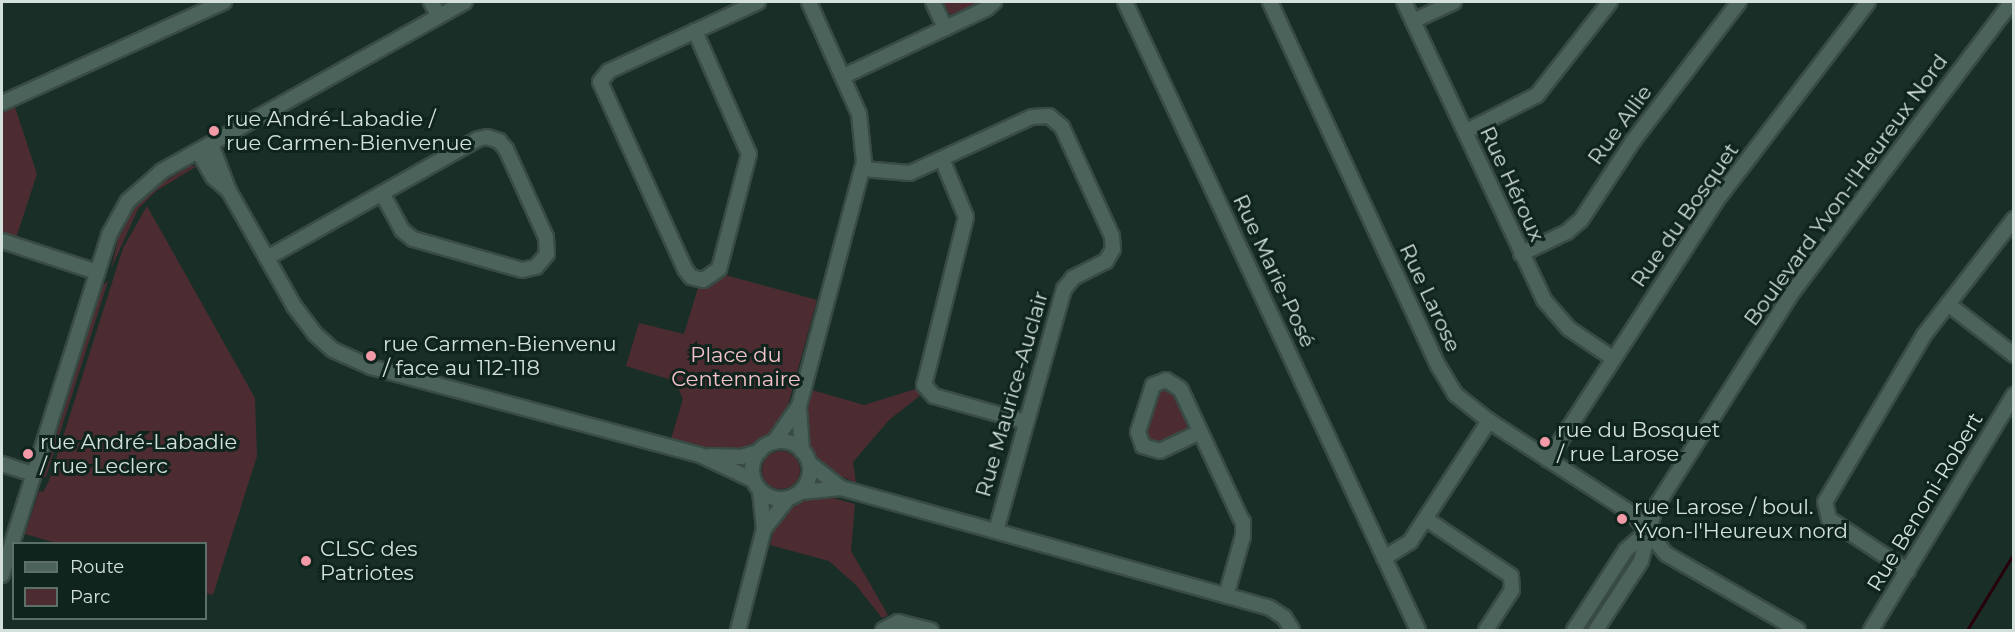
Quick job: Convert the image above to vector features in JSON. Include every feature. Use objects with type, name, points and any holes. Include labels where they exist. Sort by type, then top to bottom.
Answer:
[{"type":"street","points":[[2,103],[224,2]]},
{"type":"street","points":[[431,2],[439,16]]},
{"type":"street","points":[[2,575],[97,272],[113,225],[128,201],[150,180],[198,151],[465,2]]},
{"type":"street","points":[[695,31],[749,154],[719,269],[703,280],[694,278],[685,269],[600,85],[609,71],[695,31],[758,2]]},
{"type":"street","points":[[702,456],[741,457],[759,452],[774,442],[799,406],[863,169],[861,120],[844,76],[809,2]]},
{"type":"street","points":[[933,2],[945,27]]},
{"type":"street","points":[[844,76],[994,2]]},
{"type":"street","name":"Rue Marie-Posé","points":[[1125,2],[1418,630]]},
{"type":"street","name":"Rue Larose","points":[[1270,2],[1445,380],[1463,403],[1633,514],[1666,554],[1798,630]]},
{"type":"street","name":"Rue Héroux","points":[[1404,2],[1521,254],[1557,318],[1614,358]]},
{"type":"street","points":[[1413,21],[1454,2]]},
{"type":"street","points":[[1465,132],[1538,95],[1610,2]]},
{"type":"street","name":"Rue Allie","points":[[1521,254],[1567,232],[1581,220],[1632,141],[1739,2]]},
{"type":"street","name":"Rue du Bosquet","points":[[1548,460],[1716,201],[1868,2]]},
{"type":"street","name":"Boulevard Yvon-l'Heureux Nord","points":[[1596,630],[1641,561],[1655,508],[1794,290],[2012,2]]},
{"type":"street","name":"Rue Maurice-Auclair","points":[[863,169],[907,174],[1032,117],[1049,116],[1062,127],[1112,236],[1113,249],[1106,261],[1073,278],[1064,289],[996,531]]},
{"type":"street","points":[[267,258],[382,193],[478,139],[494,138],[505,148],[546,237],[547,254],[536,267],[522,270],[413,239],[402,230],[382,193]]},
{"type":"street","points":[[211,144],[229,191],[308,327],[347,358],[702,456],[757,485],[773,498],[841,488],[1277,611],[1292,630]]},
{"type":"street","points":[[198,151],[213,177],[229,191]]},
{"type":"street","points":[[942,159],[966,217],[924,385],[934,396],[1026,422]]},
{"type":"street","points":[[1908,571],[1831,520],[1824,505],[1924,335],[2013,219]]},
{"type":"street","points":[[2,241],[97,272]]},
{"type":"street","points":[[1948,304],[2013,355]]},
{"type":"street","points":[[1200,432],[1160,451],[1143,446],[1137,432],[1152,386],[1163,380],[1177,385],[1200,432],[1243,525],[1226,596]]},
{"type":"street","name":"Rue Benoni-Robert","points":[[1871,630],[2013,395]]},
{"type":"street","points":[[764,529],[808,480],[799,406]]},
{"type":"street","points":[[1384,558],[1406,547],[1489,421]]},
{"type":"street","points":[[774,442],[789,443],[841,488]]},
{"type":"street","points":[[738,630],[764,529],[752,467],[759,452]]},
{"type":"street","points":[[2,464],[32,474]]},
{"type":"street","points":[[1426,519],[1511,576],[1512,590],[1486,630]]},
{"type":"street","name":"Boulevard Yvon-l'Heureux Nord","points":[[1574,630],[1626,550],[1648,531]]},
{"type":"street","points":[[883,630],[898,622],[931,630]]},
{"type":"green space","points":[[940,2],[984,2],[952,16]]},
{"type":"green space","points":[[15,107],[37,174],[16,238],[2,234],[2,109]]},
{"type":"green space","points":[[190,166],[197,166],[156,191],[138,209],[111,269],[118,239],[135,206],[157,186]]},
{"type":"green space","points":[[147,206],[255,398],[257,456],[213,595],[207,593],[207,542],[53,542],[25,534],[39,491],[43,492],[49,481],[123,248]]},
{"type":"green space","name":"Place du Centennaire","points":[[725,275],[817,300],[785,416],[770,437],[748,450],[730,453],[671,439],[683,399],[675,381],[626,366],[639,323],[684,334],[698,288],[711,287]]},
{"type":"green space","points":[[108,281],[46,477],[43,478],[102,286]]},
{"type":"green space","name":"Place du Centennaire","points":[[919,388],[922,394],[889,420],[853,462],[856,483],[819,466],[807,442],[805,418],[812,390],[864,405]]},
{"type":"green space","points":[[1167,388],[1175,394],[1188,429],[1157,444],[1148,441],[1145,431],[1157,392]]},
{"type":"green space","points":[[781,451],[788,452],[794,457],[799,463],[799,477],[794,483],[788,488],[781,489],[774,488],[768,483],[763,477],[762,470],[763,463],[768,457],[774,452]]},
{"type":"green space","points":[[822,495],[855,504],[851,551],[888,615],[882,618],[856,585],[829,561],[770,545],[776,522],[791,505]]},
{"type":"green space","points":[[1631,553],[1636,556],[1587,630],[1581,630]]},
{"type":"waterway","points":[[1967,630],[2014,553]]},
{"type":"place","name":"rue André-Labadie / rue Carmen-Bienvenue","points":[[214,131]]},
{"type":"place","name":"rue Carmen-Bienvenu / face au 112-118","points":[[371,356]]},
{"type":"place","name":"rue du Bosquet / rue Larose","points":[[1545,442]]},
{"type":"place","name":"rue André-Labadie / rue Leclerc","points":[[28,454]]},
{"type":"place","name":"rue Larose / boul. Yvon-l'Heureux nord","points":[[1622,519]]},
{"type":"place","name":"CLSC des Patriotes","points":[[306,561]]}]
